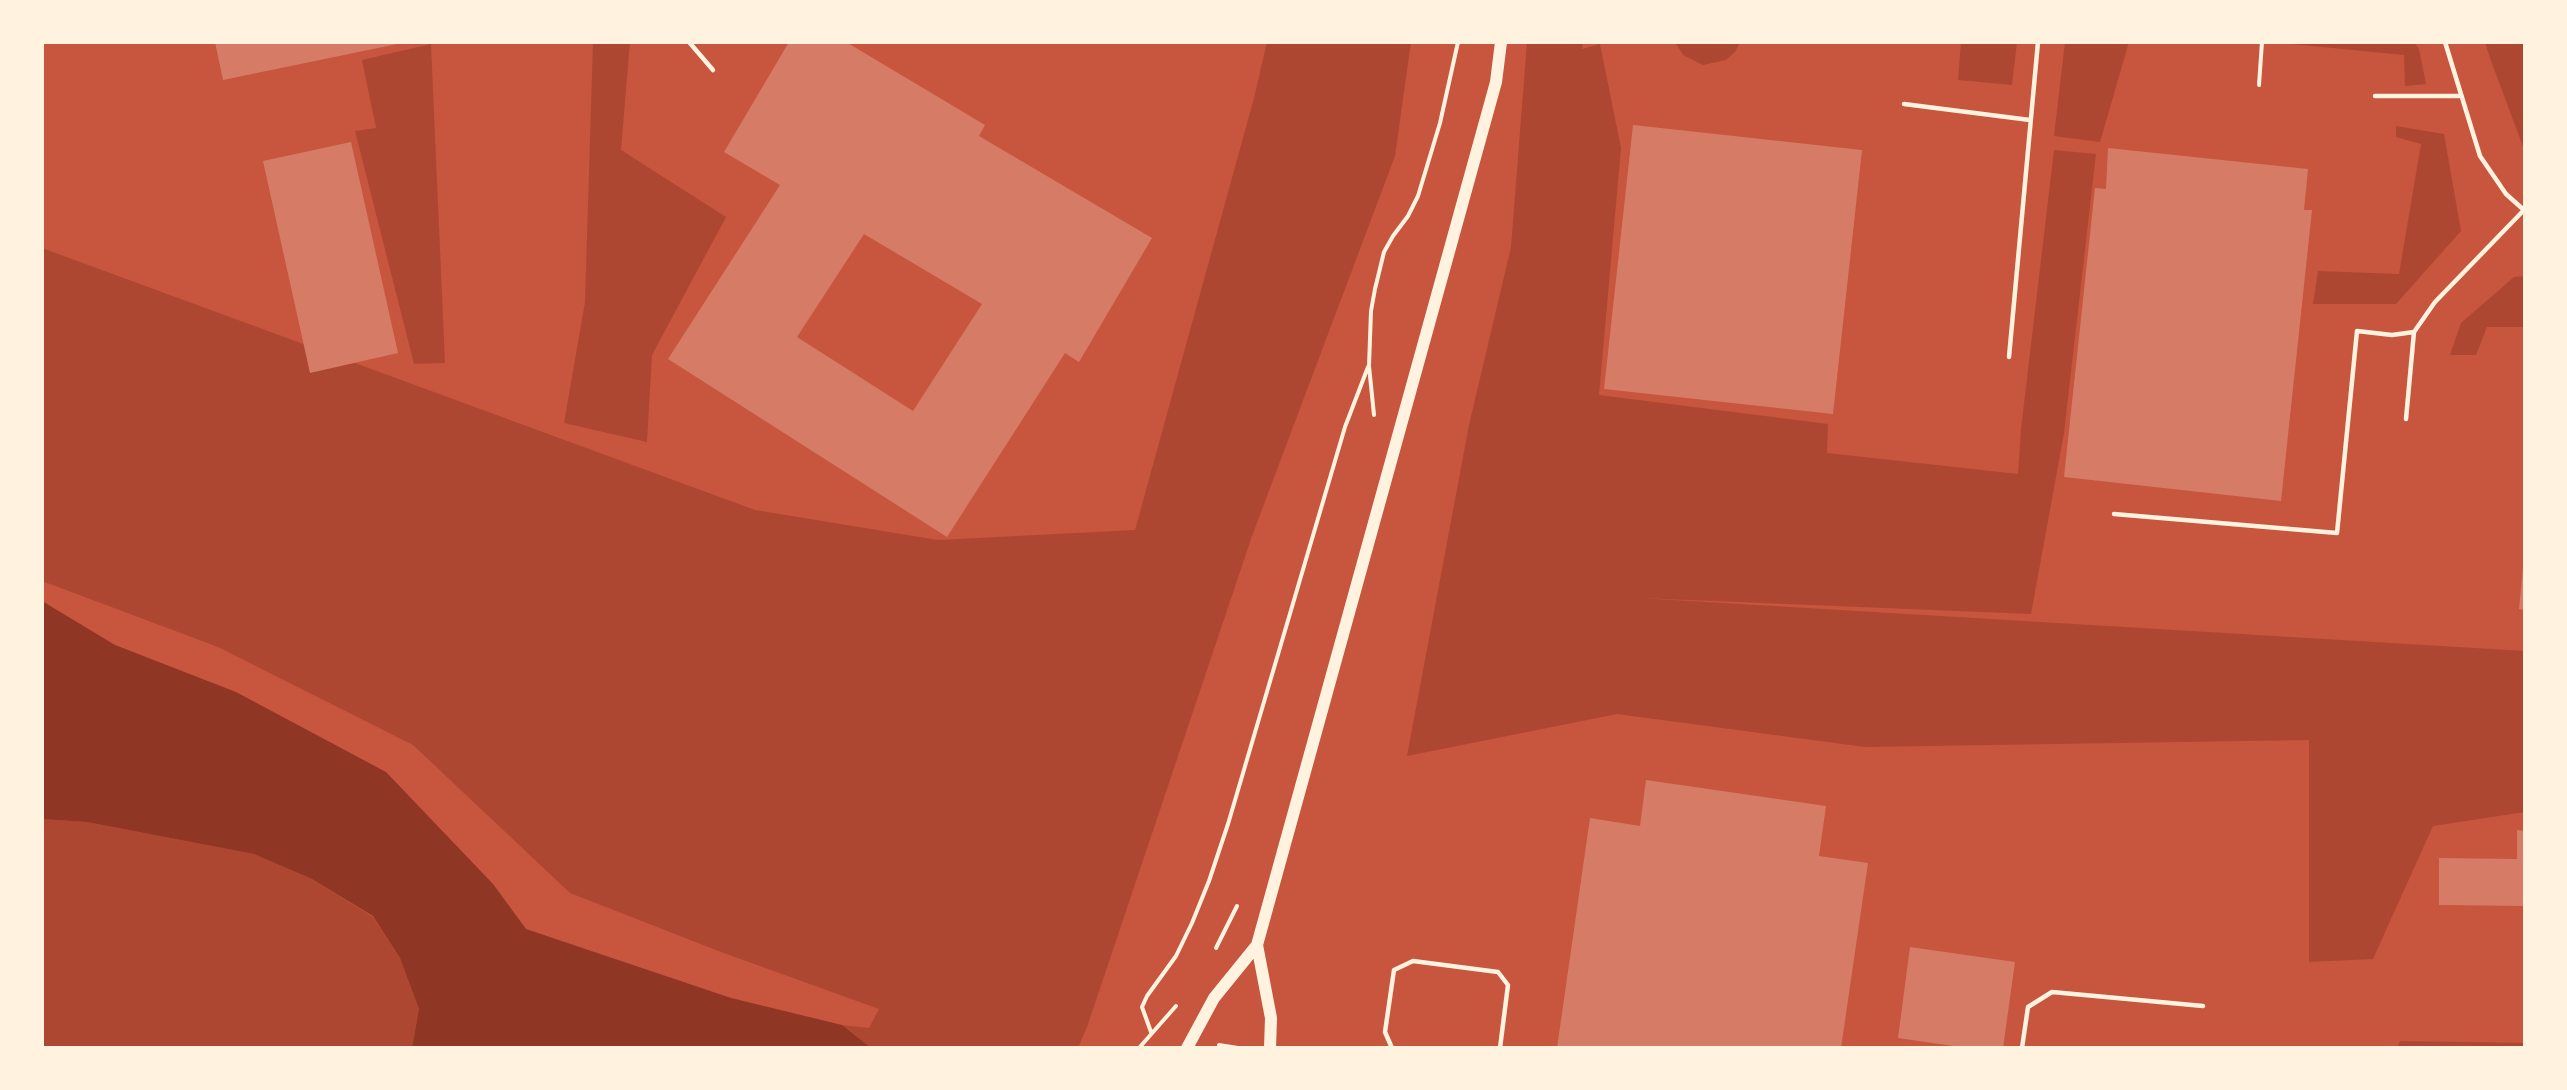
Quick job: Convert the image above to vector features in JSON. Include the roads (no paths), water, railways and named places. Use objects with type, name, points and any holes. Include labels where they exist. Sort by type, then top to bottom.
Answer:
[{"type":"main road","points":[[1187,1048],[1214,998],[1257,945],[1496,82],[1501,42]]},
{"type":"main road","points":[[1257,945],[1270,1018],[1270,1048]]},
{"type":"lane","points":[[688,42],[713,70]]},
{"type":"lane","points":[[2009,357],[2038,42]]},
{"type":"lane","points":[[2406,419],[2414,332],[2435,302],[2524,211],[2506,194],[2480,156],[2445,42]]},
{"type":"lane","points":[[2375,96],[2461,96]]},
{"type":"lane","points":[[1904,104],[2030,120]]},
{"type":"lane","points":[[2114,514],[2337,533],[2357,331],[2392,335],[2414,332]]},
{"type":"lane","points":[[1392,1048],[1385,1032],[1395,970],[1413,961],[1498,972],[1508,985],[1500,1048]]},
{"type":"lane","points":[[2022,1048],[2028,1007],[2052,992],[2204,1006]]}]
